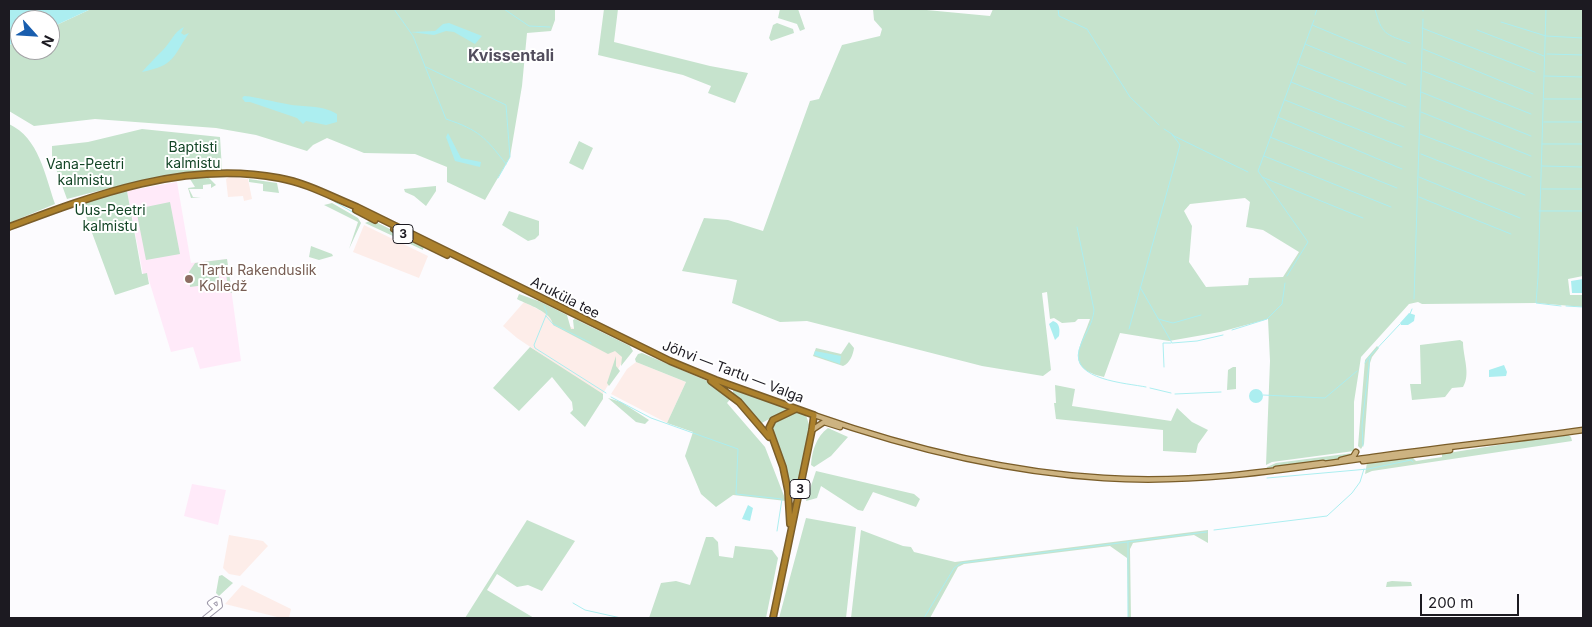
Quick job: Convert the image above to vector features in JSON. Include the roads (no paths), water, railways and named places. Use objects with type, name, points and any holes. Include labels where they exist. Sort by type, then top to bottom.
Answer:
[{"type":"highway","name":"Aruküla tee","points":[[9,227],[113,190],[195,174],[280,178],[313,188],[647,350]]},
{"type":"highway","name":"Jõhvi — Tartu — Valga","points":[[647,350],[689,369],[814,415],[773,618]]},
{"type":"highway","points":[[689,369],[715,383],[739,402],[761,425],[778,454]]},
{"type":"highway","points":[[788,548],[790,504],[778,454],[769,428],[774,420],[796,409]]},
{"type":"main road","points":[[814,415],[891,441],[969,461],[1059,474],[1146,480],[1219,478],[1247,475],[1583,430]]},
{"type":"main road","points":[[812,430],[824,422],[852,431],[858,430]]},
{"type":"main road","points":[[1247,475],[1347,459],[1353,457],[1356,452]]},
{"type":"street","points":[[205,618],[213,607]]},
{"type":"water","points":[[9,9],[91,9],[60,23],[60,10],[10,10],[9,45]]},
{"type":"water","points":[[449,23],[482,36],[475,44],[454,32],[446,31],[434,35],[410,32],[435,31],[443,24]]},
{"type":"water","points":[[184,27],[181,33],[184,35],[189,33],[172,59],[161,66],[142,72],[165,48],[177,31]]},
{"type":"water","points":[[244,96],[325,109],[337,114],[337,122],[326,125],[306,121],[303,124],[297,118],[245,102],[242,98]]},
{"type":"water","points":[[448,133],[461,158],[481,162],[480,167],[455,161],[446,137]]},
{"type":"water","points":[[1583,279],[1583,293],[1572,293],[1571,281]]},
{"type":"water","points":[[1409,313],[1415,315],[1414,321],[1408,325],[1401,325],[1400,323]]},
{"type":"water","points":[[1053,321],[1057,323],[1059,329],[1059,336],[1055,340],[1049,324]]},
{"type":"water","points":[[815,351],[841,356],[840,364],[814,355]]},
{"type":"water","points":[[1504,365],[1507,372],[1506,376],[1489,377],[1489,370]]},
{"type":"water","points":[[1253,389],[1259,389],[1263,396],[1259,403],[1253,403],[1249,399],[1249,393]]},
{"type":"water","points":[[748,505],[753,508],[750,521],[742,519]]},
{"type":"waterway","points":[[394,9],[413,36],[446,119],[474,131],[492,147],[506,164]]},
{"type":"waterway","points":[[504,9],[529,26],[550,27]]},
{"type":"waterway","points":[[1058,9],[1059,16],[1087,29],[1130,97],[1159,125]]},
{"type":"waterway","points":[[1315,15],[1317,9]]},
{"type":"waterway","points":[[1375,9],[1380,24],[1386,32],[1395,38],[1410,43]]},
{"type":"waterway","points":[[1546,9],[1536,303],[1561,306]]},
{"type":"waterway","points":[[1414,299],[1423,19]]},
{"type":"waterway","points":[[1287,276],[1308,242],[1258,171],[1314,20]]},
{"type":"waterway","points":[[1501,22],[1546,36],[1583,38]]},
{"type":"waterway","points":[[1312,25],[1406,64]]},
{"type":"waterway","points":[[1422,28],[1535,72]]},
{"type":"waterway","points":[[1477,30],[1544,56]]},
{"type":"waterway","points":[[1305,44],[1406,85]]},
{"type":"waterway","points":[[1423,49],[1533,94]]},
{"type":"waterway","points":[[1547,54],[1583,55]]},
{"type":"waterway","points":[[1298,64],[1406,107]]},
{"type":"waterway","points":[[426,67],[506,105],[510,157],[498,178]]},
{"type":"waterway","points":[[1423,71],[1531,114]]},
{"type":"waterway","points":[[1544,76],[1583,77]]},
{"type":"waterway","points":[[1291,82],[1404,127]]},
{"type":"waterway","points":[[1421,92],[1531,136]]},
{"type":"waterway","points":[[1544,99],[1583,99]]},
{"type":"waterway","points":[[1285,100],[1402,147]]},
{"type":"waterway","points":[[1421,112],[1531,156]]},
{"type":"waterway","points":[[1278,117],[1402,169]]},
{"type":"waterway","points":[[1544,122],[1583,122]]},
{"type":"waterway","points":[[1129,329],[1180,145],[1172,134],[1164,129]]},
{"type":"waterway","points":[[1420,134],[1531,177]]},
{"type":"waterway","points":[[1172,135],[1248,172]]},
{"type":"waterway","points":[[1270,137],[1397,188]]},
{"type":"waterway","points":[[1542,144],[1583,144]]},
{"type":"waterway","points":[[1421,154],[1525,195]]},
{"type":"waterway","points":[[1264,156],[1391,207]]},
{"type":"waterway","points":[[1542,166],[1583,167]]},
{"type":"waterway","points":[[1262,177],[1363,218]]},
{"type":"waterway","points":[[1419,177],[1520,218]]},
{"type":"waterway","points":[[1542,189],[1583,189]]},
{"type":"waterway","points":[[1419,197],[1511,234]]},
{"type":"waterway","points":[[335,202],[356,214]]},
{"type":"waterway","points":[[1539,211],[1583,211]]},
{"type":"waterway","points":[[1077,227],[1094,310],[1092,321],[1079,350],[1079,360],[1083,368],[1091,374],[1114,381],[1146,387]]},
{"type":"waterway","points":[[1232,330],[1267,319],[1282,304],[1285,283]]},
{"type":"waterway","points":[[1140,287],[1172,343],[1197,341],[1223,335]]},
{"type":"waterway","points":[[544,306],[547,313],[534,345],[535,348],[606,393]]},
{"type":"waterway","points":[[1566,306],[1583,307]]},
{"type":"waterway","points":[[1410,314],[1412,309]]},
{"type":"waterway","points":[[1158,319],[1173,323],[1201,315]]},
{"type":"waterway","points":[[546,316],[553,324],[591,343]]},
{"type":"waterway","points":[[1363,446],[1362,425],[1370,356],[1400,324]]},
{"type":"waterway","points":[[1164,367],[1163,343],[1171,343]]},
{"type":"waterway","points":[[1365,363],[1369,357]]},
{"type":"waterway","points":[[1263,395],[1325,398],[1357,371]]},
{"type":"waterway","points":[[1150,388],[1171,393]]},
{"type":"waterway","points":[[1175,394],[1221,392]]},
{"type":"waterway","points":[[611,397],[651,418],[738,449],[736,494],[782,499],[777,531]]},
{"type":"waterway","points":[[1267,478],[1368,469],[1411,460],[1413,462]]},
{"type":"waterway","points":[[1214,530],[1327,516],[1352,493],[1360,482],[1364,469]]},
{"type":"waterway","points":[[924,618],[954,568],[961,563],[1207,532]]},
{"type":"waterway","points":[[1128,542],[1128,618]]},
{"type":"waterway","points":[[573,603],[585,610],[621,618]]},
{"type":"place","name":"Tartu Rakenduslik Kolledž","points":[[189,279]]},
{"type":"district","name":"Kvissentali","points":[[511,56]]},
{"type":"park label","name":"Baptisti kalmistu","points":[[193,156]]},
{"type":"park label","name":"Vana-Peetri kalmistu","points":[[85,174]]},
{"type":"park label","name":"Uus-Peetri kalmistu","points":[[110,220]]}]
